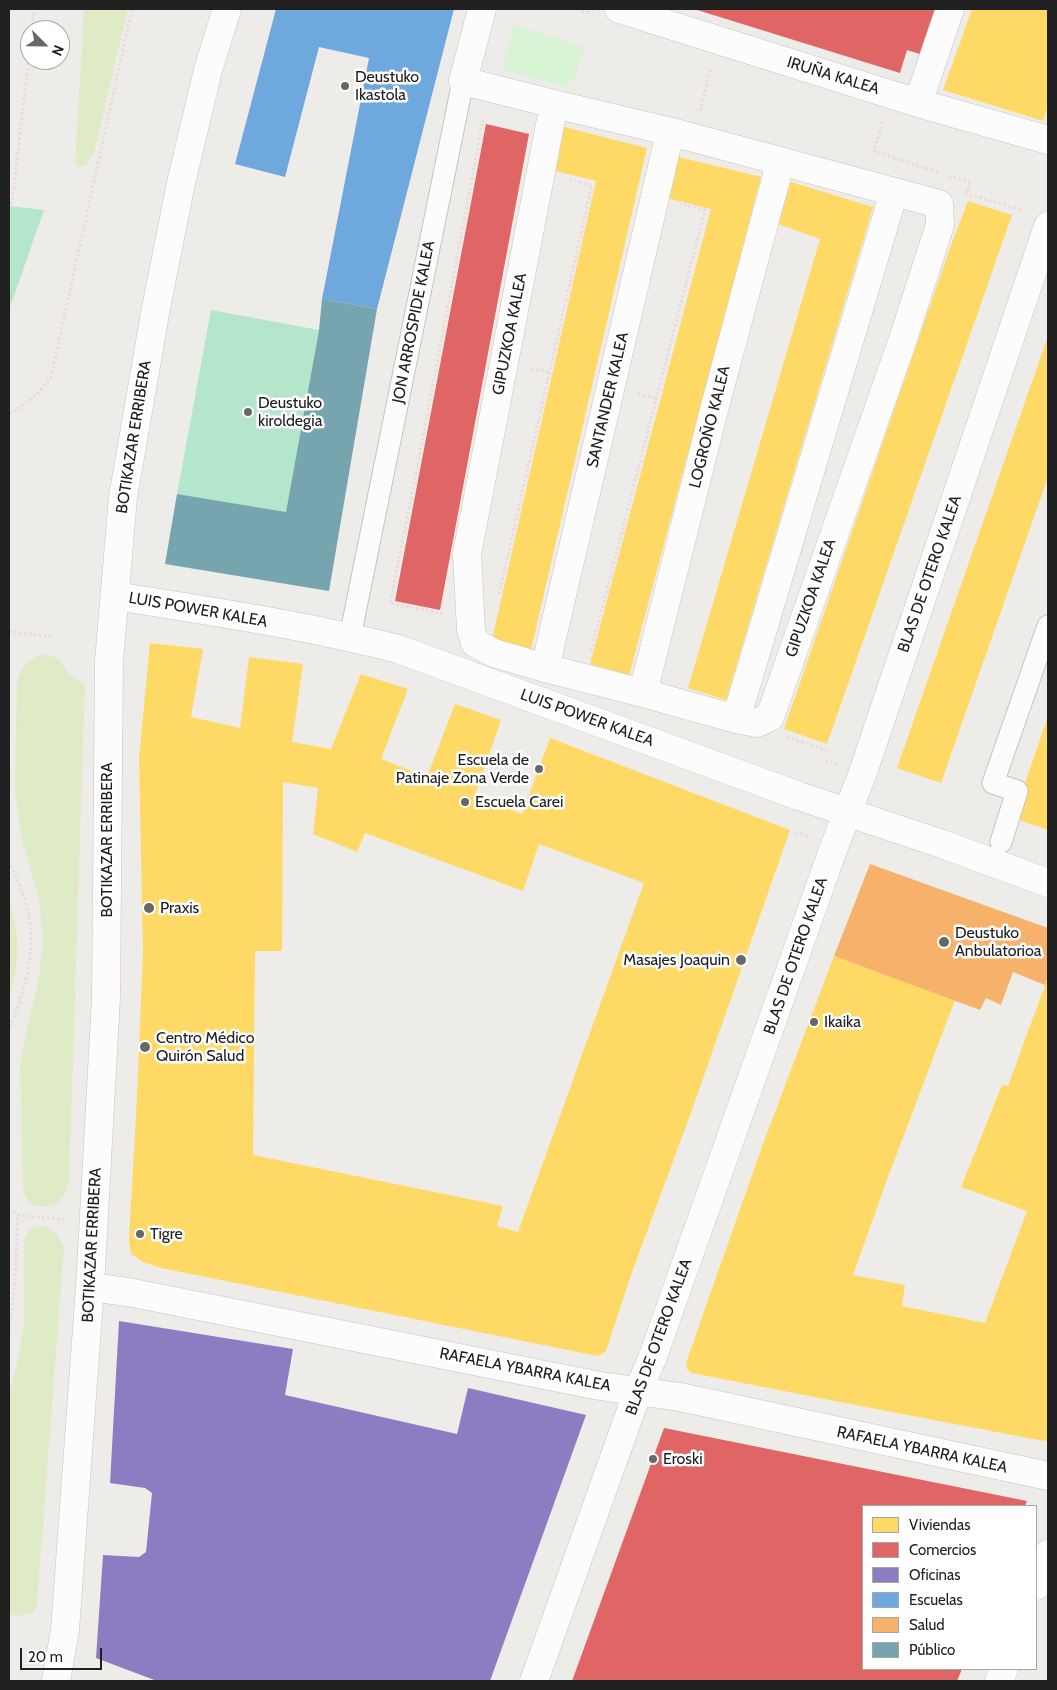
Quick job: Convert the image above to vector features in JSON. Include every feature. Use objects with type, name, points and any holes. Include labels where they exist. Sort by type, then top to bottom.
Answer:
[{"type":"street","name":"BOTIKAZAR ERRIBERA","points":[[56,1681],[65,1630],[90,1287],[106,998],[109,660],[123,497],[156,308],[181,182],[208,70],[227,9]]},
{"type":"street","name":"JON ARROSPIDE KALEA","points":[[350,637],[463,81],[482,9]]},
{"type":"street","name":"IRUÑA KALEA","points":[[619,9],[918,103],[1048,140]]},
{"type":"street","points":[[918,103],[950,9]]},
{"type":"street","points":[[463,81],[554,104]]},
{"type":"street","name":"GIPUZKOA KALEA","points":[[554,104],[672,132],[939,204],[940,225],[935,243],[770,717],[757,723],[545,668],[494,652],[475,643],[471,630],[467,554],[554,104]]},
{"type":"street","name":"SANTANDER KALEA","points":[[545,668],[666,150],[672,132]]},
{"type":"street","name":"LOGROÑO KALEA","points":[[643,693],[714,406],[774,188],[779,161]]},
{"type":"street","points":[[736,719],[894,192]]},
{"type":"street","name":"BLAS DE OTERO KALEA","points":[[534,1681],[638,1391],[652,1360],[866,765],[1048,226]]},
{"type":"street","name":"LUIS POWER KALEA","points":[[114,596],[198,609],[350,637],[398,649],[848,813],[1048,883]]},
{"type":"street","points":[[1001,842],[1017,791],[993,783],[1048,626]]},
{"type":"street","name":"RAFAELA YBARRA KALEA","points":[[90,1287],[128,1292],[581,1382],[680,1398],[1048,1476]]},
{"type":"street","points":[[1037,1583],[1048,1554]]},
{"type":"path","points":[[9,414],[32,400],[51,377],[132,9]]},
{"type":"path","points":[[699,115],[711,68]]},
{"type":"path","points":[[9,209],[13,196],[27,70]]},
{"type":"path","points":[[447,615],[390,603],[484,114]]},
{"type":"path","points":[[883,122],[874,151],[971,183],[967,194],[1022,210]]},
{"type":"path","points":[[497,603],[592,185],[563,179]]},
{"type":"path","points":[[589,660],[705,210],[674,203]]},
{"type":"path","points":[[527,368],[550,372]]},
{"type":"path","points":[[630,392],[657,398]]},
{"type":"path","points":[[410,467],[417,468]]},
{"type":"path","points":[[9,631],[53,637]]},
{"type":"path","points":[[778,734],[830,751]]},
{"type":"path","points":[[9,861],[28,913],[31,946],[21,1002],[9,1029]]},
{"type":"path","points":[[9,1208],[18,1215],[66,1220]]},
{"type":"path","points":[[9,1335],[15,1281],[18,1215]]},
{"type":"green space","points":[[84,9],[128,9],[94,153],[86,165],[79,167],[75,164]]},
{"type":"green space","points":[[514,25],[585,47],[575,77],[563,87],[502,69]]},
{"type":"green space","points":[[9,206],[44,210],[9,310]]},
{"type":"green space","name":"Deustuko kiroldegia","points":[[211,310],[319,330],[286,512],[177,494]]},
{"type":"green space","points":[[43,654],[57,658],[70,676],[85,684],[69,1182],[66,1191],[58,1202],[41,1207],[36,1206],[27,1199],[23,1187],[20,1064],[38,984],[43,943],[39,900],[21,836],[15,790],[17,683],[26,664]]},
{"type":"green space","points":[[9,900],[17,936],[17,960],[9,996]]},
{"type":"green space","points":[[44,1225],[56,1233],[64,1247],[37,1604],[33,1613],[16,1616],[9,1614],[9,1390],[16,1369],[24,1325],[24,1241],[29,1229]]},
{"type":"building: Viviendas","points":[[972,9],[1048,9],[1048,106],[1043,121],[943,90]]},
{"type":"building: Viviendas","points":[[564,127],[647,148],[531,650],[492,640],[596,181],[556,171]]},
{"type":"building: Viviendas","points":[[679,157],[761,177],[629,676],[590,664],[711,209],[667,198]]},
{"type":"building: Viviendas","points":[[791,182],[873,207],[726,700],[688,688],[820,239],[778,224]]},
{"type":"building: Viviendas","points":[[968,201],[1012,215],[827,744],[784,729],[950,248]]},
{"type":"building: Viviendas","points":[[1048,336],[1048,477],[941,783],[897,768]]},
{"type":"building: Viviendas","points":[[150,643],[203,649],[191,717],[240,728],[249,657],[303,664],[292,742],[331,749],[361,674],[408,689],[381,759],[427,777],[455,704],[501,720],[475,795],[522,814],[550,738],[790,830],[692,1110],[631,1275],[606,1351],[598,1356],[161,1268],[143,1262],[131,1254],[129,1239],[143,953],[139,758]],"holes":[[[283,782],[318,788],[313,834],[357,852],[365,833],[523,891],[539,844],[644,883],[518,1232],[497,1226],[503,1206],[253,1155],[255,951],[282,951]]]},
{"type":"building: Viviendas","points":[[1048,716],[1048,830],[1013,818]]},
{"type":"building: Viviendas","points":[[834,956],[955,1000],[853,1275],[905,1285],[902,1306],[985,1323],[1027,1211],[961,1187],[1002,1085],[1008,1086],[1048,977],[1048,1440],[1043,1441],[692,1373],[686,1368],[687,1360],[764,1141]]},
{"type":"building: Comercios","points":[[694,9],[938,9],[923,55],[907,50],[900,73]]},
{"type":"building: Comercios","points":[[486,124],[529,134],[440,610],[395,601]]},
{"type":"building: Comercios","points":[[664,1428],[1027,1501],[1025,1505],[862,1505],[862,1670],[962,1670],[957,1681],[572,1681]]},
{"type":"building: Oficinas","points":[[119,1321],[293,1349],[285,1395],[457,1434],[468,1388],[586,1415],[490,1681],[157,1681],[96,1658],[103,1555],[139,1557],[146,1552],[152,1493],[145,1488],[110,1483]]},
{"type":"building: Escuelas","points":[[276,9],[454,9],[377,309],[322,299],[369,58],[319,47],[285,177],[235,164]]},
{"type":"building: Salud","name":"Deustuko Anbulatorioa","points":[[870,864],[1048,928],[1048,977],[1045,985],[1013,972],[1001,1005],[986,998],[980,1010],[834,956]]},
{"type":"building: Público","points":[[322,299],[377,309],[329,591],[165,564],[177,494],[286,512],[319,330]]},
{"type":"place","name":"Deustuko Ikastola","points":[[345,86]]},
{"type":"place","name":"Deustuko kiroldegia","points":[[248,412]]},
{"type":"place","name":"Escuela de Patinaje Zona Verde","points":[[539,769]]},
{"type":"place","name":"Escuela Carei","points":[[465,802]]},
{"type":"place","name":"Praxis","points":[[149,908]]},
{"type":"place","name":"Deustuko Anbulatorioa","points":[[944,942]]},
{"type":"place","name":"Masajes Joaquin","points":[[741,960]]},
{"type":"place","name":"Ikaika","points":[[814,1022]]},
{"type":"place","name":"Centro Médico Quirón Salud","points":[[145,1047]]},
{"type":"place","name":"Tigre","points":[[140,1234]]},
{"type":"place","name":"Eroski","points":[[653,1459]]}]
